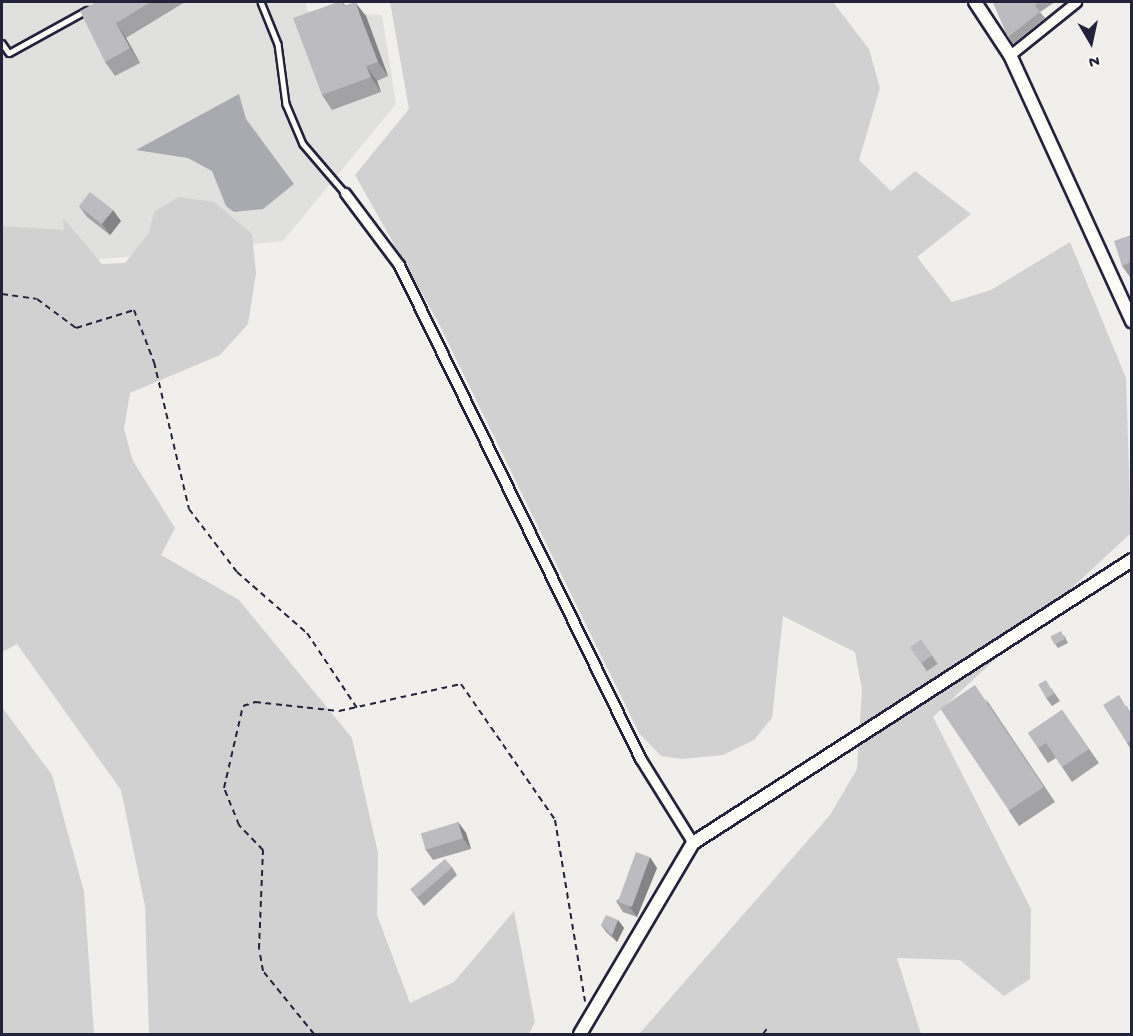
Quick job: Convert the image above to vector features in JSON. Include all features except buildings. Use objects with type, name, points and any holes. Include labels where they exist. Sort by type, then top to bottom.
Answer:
[{"type":"street","points":[[975,2],[1010,55],[1131,321]]},
{"type":"street","points":[[1010,55],[1076,2]]},
{"type":"street","points":[[345,193],[399,265],[640,758],[693,843]]},
{"type":"street","points":[[580,1035],[693,843],[1131,560]]},
{"type":"lane","points":[[261,2],[278,44],[286,104],[303,144],[345,193]]},
{"type":"lane","points":[[2,43],[9,53],[91,7]]},
{"type":"path","points":[[2,294],[37,298],[76,328],[134,310],[154,362],[189,509],[237,572],[307,633],[357,708]]},
{"type":"path","points":[[314,1035],[263,971],[259,949],[263,850],[239,825],[224,788],[243,706],[357,708],[461,684],[555,820],[579,989],[591,1016]]},
{"type":"path","points":[[763,1035],[768,1027]]},
{"type":"shaded area","points":[[2,2],[306,2],[307,11],[382,15],[396,104],[283,241],[2,269]]},
{"type":"shaded area","points":[[390,2],[833,2],[869,49],[880,88],[859,160],[891,191],[915,171],[971,214],[917,257],[952,302],[991,290],[1070,242],[1126,378],[1131,533],[933,717],[1031,909],[1030,979],[1004,996],[960,960],[897,958],[921,1034],[639,1034],[830,815],[857,769],[862,690],[855,652],[783,616],[772,718],[754,740],[723,755],[682,759],[661,756],[639,733],[437,320],[355,175],[409,109]]},
{"type":"shaded area","points":[[239,94],[246,119],[294,184],[263,209],[234,212],[226,206],[212,171],[188,158],[136,150]]},
{"type":"shaded area","points":[[179,197],[214,202],[252,234],[256,273],[248,324],[220,355],[130,393],[124,429],[133,461],[175,528],[161,555],[239,600],[352,738],[378,853],[377,915],[410,1003],[454,982],[514,911],[535,1022],[529,1034],[149,1034],[145,906],[121,790],[17,644],[2,652],[2,226],[64,230],[63,218],[102,264],[125,263],[149,233],[154,212]]},
{"type":"shaded area","points":[[2,707],[52,775],[84,892],[94,1034],[2,1034]]}]
